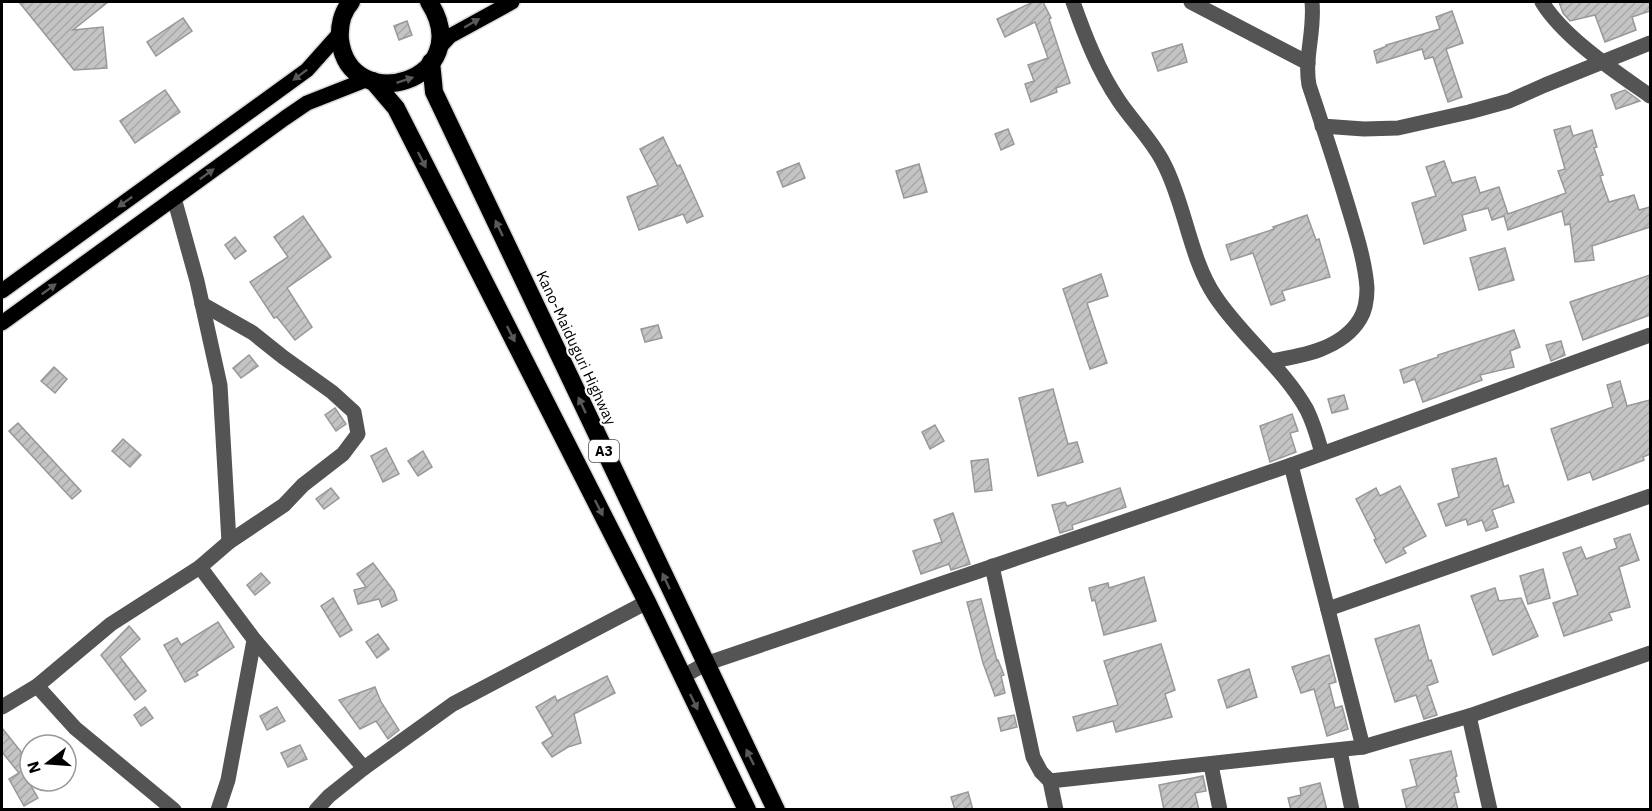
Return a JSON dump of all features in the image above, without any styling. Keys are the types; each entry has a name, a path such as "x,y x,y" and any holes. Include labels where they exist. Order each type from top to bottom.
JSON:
{"highway":[{"name":"A3","path":"338,2 341,47 347,60 356,71 371,80 396,108 647,602 747,810"},
{"path":"340,27 347,6 351,2"},
{"name":"A3","path":"429,2 439,24 440,38 434,56"},
{"path":"371,80 386,84 406,81 423,72 434,56"},
{"name":"Kano-Maiduguri Highway","path":"434,56 434,92 776,810"}],"main road":[{"path":"434,56 450,36 512,2"},
{"path":"2,291 306,70 324,53 340,27"},
{"path":"2,323 285,117 308,103 371,80"}],"street":[{"path":"1073,2 1087,42 1118,100 1164,162 1201,268 1212,290 1231,316 1271,361 1306,410 1315,428 1322,453"},
{"path":"1191,2 1308,63"},
{"path":"1271,361 1305,356 1328,347 1347,333 1360,320 1367,290 1357,236 1309,85 1312,2"},
{"path":"1542,2 1566,30 1602,62 1650,96"},
{"path":"1322,126 1364,129 1398,128 1509,101 1650,43"},
{"path":"174,198 202,304 220,386 229,542"},
{"path":"2,707 37,686 111,624 200,567 229,542 284,506 303,485 343,454 358,434 354,412 332,392 253,333 202,304"},
{"path":"682,677 705,664 1291,465 1650,335"},
{"path":"1291,465 1363,747"},
{"path":"1328,609 1650,496"},
{"path":"992,566 1033,758 1041,772 1050,781 1056,810"},
{"path":"200,567 254,640 364,768"},
{"path":"316,810 329,796 364,768 453,704 647,602"},
{"path":"218,810 228,780 254,640"},
{"path":"1050,781 1363,747 1469,716 1650,652"},
{"path":"37,686 75,728 174,810"},
{"path":"1469,716 1490,810"},
{"path":"1340,751 1352,810"},
{"path":"1211,765 1220,810"}],"building":[{"path":"19,2 108,2 73,30 103,27 107,68 74,70"},
{"path":"1033,2 1043,2 1051,18 1049,19 1070,83 1056,88 1057,92 1031,102 1025,84 1034,81 1028,65 1048,58 1035,22 1005,37 997,19"},
{"path":"1559,2 1650,2 1650,11 1632,17 1636,30 1605,42 1595,15 1570,21 1563,13"},
{"path":"1452,11 1463,43 1446,49 1462,97 1448,102 1433,57 1425,59 1422,49 1377,63 1374,51 1386,45 1440,29 1436,17"},
{"path":"183,18 192,31 156,56 147,42"},
{"path":"407,21 412,35 399,40 394,26"},
{"path":"1182,44 1187,62 1158,71 1152,53"},
{"path":"165,90 180,112 135,143 120,121"},
{"path":"1625,90 1640,101 1616,109 1611,95"},
{"path":"1570,126 1573,136 1592,130 1597,147 1594,148 1603,175 1600,176 1609,202 1634,195 1639,210 1650,207 1650,227 1592,246 1594,260 1575,262 1570,224 1565,225 1562,211 1508,230 1504,216 1492,220 1488,208 1462,215 1466,230 1424,244 1412,203 1436,196 1426,167 1444,161 1452,183 1475,177 1480,193 1499,187 1508,214 1566,193 1558,171 1565,169 1554,130"},
{"path":"1008,129 1014,144 1001,150 995,134"},
{"path":"663,137 677,166 680,165 703,216 687,223 683,214 639,230 627,197 658,185 640,149"},
{"path":"799,163 805,178 783,187 777,172"},
{"path":"919,164 927,192 904,198 896,171"},
{"path":"1307,215 1316,240 1319,239 1330,277 1282,291 1285,300 1271,305 1253,253 1231,260 1226,245"},
{"path":"303,216 331,257 287,288 312,327 295,340 277,317 274,318 250,282 288,257 274,237"},
{"path":"235,237 246,251 235,259 225,245"},
{"path":"1505,248 1514,280 1479,290 1470,258"},
{"path":"1101,274 1108,296 1087,303 1107,363 1090,369 1063,289"},
{"path":"1650,275 1650,315 1583,340 1570,302"},
{"path":"658,325 662,338 645,342 641,329"},
{"path":"1514,330 1520,347 1510,351 1514,367 1480,375 1482,380 1423,402 1415,379 1404,383 1400,370"},
{"path":"1561,341 1565,355 1551,361 1546,345"},
{"path":"249,355 258,366 241,378 233,368"},
{"path":"54,367 67,379 55,393 41,381"},
{"path":"1620,381 1627,406 1650,400 1650,454 1643,457 1644,460 1593,480 1590,472 1568,480 1551,429 1613,407 1607,385"},
{"path":"1053,389 1068,444 1077,442 1083,462 1038,476 1019,398"},
{"path":"1344,395 1348,409 1332,413 1328,399"},
{"path":"335,408 346,424 336,431 325,415"},
{"path":"1292,414 1298,431 1290,433 1296,452 1270,462 1260,426"},
{"path":"18,423 81,491 72,499 9,431"},
{"path":"935,425 944,441 930,449 922,432"},
{"path":"123,439 141,455 130,467 112,451"},
{"path":"386,448 399,474 383,482 371,456"},
{"path":"423,451 432,467 418,476 408,461"},
{"path":"1496,458 1504,487 1508,485 1514,502 1492,510 1498,527 1486,531 1482,520 1468,525 1466,519 1446,526 1438,504 1459,497 1452,469"},
{"path":"988,459 992,490 975,492 971,461"},
{"path":"1400,486 1426,536 1403,548 1406,553 1386,563 1356,499 1376,488 1380,496"},
{"path":"331,488 339,498 324,509 316,499"},
{"path":"1120,488 1126,507 1072,525 1073,529 1060,533 1052,505 1065,502 1067,506"},
{"path":"953,513 970,564 951,570 949,564 921,574 913,551 942,542 934,520"},
{"path":"1630,534 1639,560 1619,567 1630,607 1609,613 1612,620 1564,636 1553,603 1578,595 1563,553 1581,547 1586,559 1617,548 1614,539"},
{"path":"373,563 394,591 397,600 382,607 379,599 358,604 354,590 366,587 357,574"},
{"path":"1543,569 1550,598 1528,604 1520,576"},
{"path":"261,573 270,583 255,595 247,585"},
{"path":"1144,577 1156,621 1104,635 1095,600 1092,601 1089,588 1108,583 1109,588"},
{"path":"1495,588 1499,601 1521,598 1538,636 1493,655 1471,596"},
{"path":"333,598 352,630 340,637 321,606"},
{"path":"981,599 997,661 1004,675 1001,676 1005,693 995,696 983,663 967,602"},
{"path":"218,622 234,647 196,672 198,675 185,682 164,645 177,638 181,645"},
{"path":"1419,625 1429,661 1431,660 1438,682 1427,686 1437,715 1424,719 1416,695 1395,702 1375,639"},
{"path":"129,626 140,639 120,657 146,691 135,700 101,655"},
{"path":"378,634 389,649 377,658 366,642"},
{"path":"1161,644 1175,690 1165,694 1172,717 1116,732 1113,721 1077,731 1073,717 1118,705 1104,661"},
{"path":"1329,655 1336,682 1329,684 1335,708 1342,706 1348,729 1327,736 1314,689 1301,693 1292,667"},
{"path":"1249,669 1257,697 1227,708 1218,680"},
{"path":"607,676 615,693 574,714 581,743 568,747 552,757 542,743 553,736 536,707 555,696 557,701"},
{"path":"375,687 381,702 399,730 388,739 376,721 360,729 339,700"},
{"path":"145,707 153,718 141,726 134,715"},
{"path":"277,707 285,721 267,730 260,716"},
{"path":"1014,715 1017,727 1001,731 998,718"},
{"path":"2,728 18,748 18,772 2,752"},
{"path":"300,745 307,759 288,767 281,753"},
{"path":"1451,751 1459,792 1454,793 1458,810 1407,810 1402,790 1417,786 1410,760"},
{"path":"18,774 18,793 35,793 38,798 24,806 9,779"},
{"path":"1203,776 1206,791 1195,793 1199,810 1164,810 1159,785"},
{"path":"1320,783 1327,810 1291,810 1288,798 1301,795 1300,788"},
{"path":"968,792 973,810 955,810 951,797"}]}
